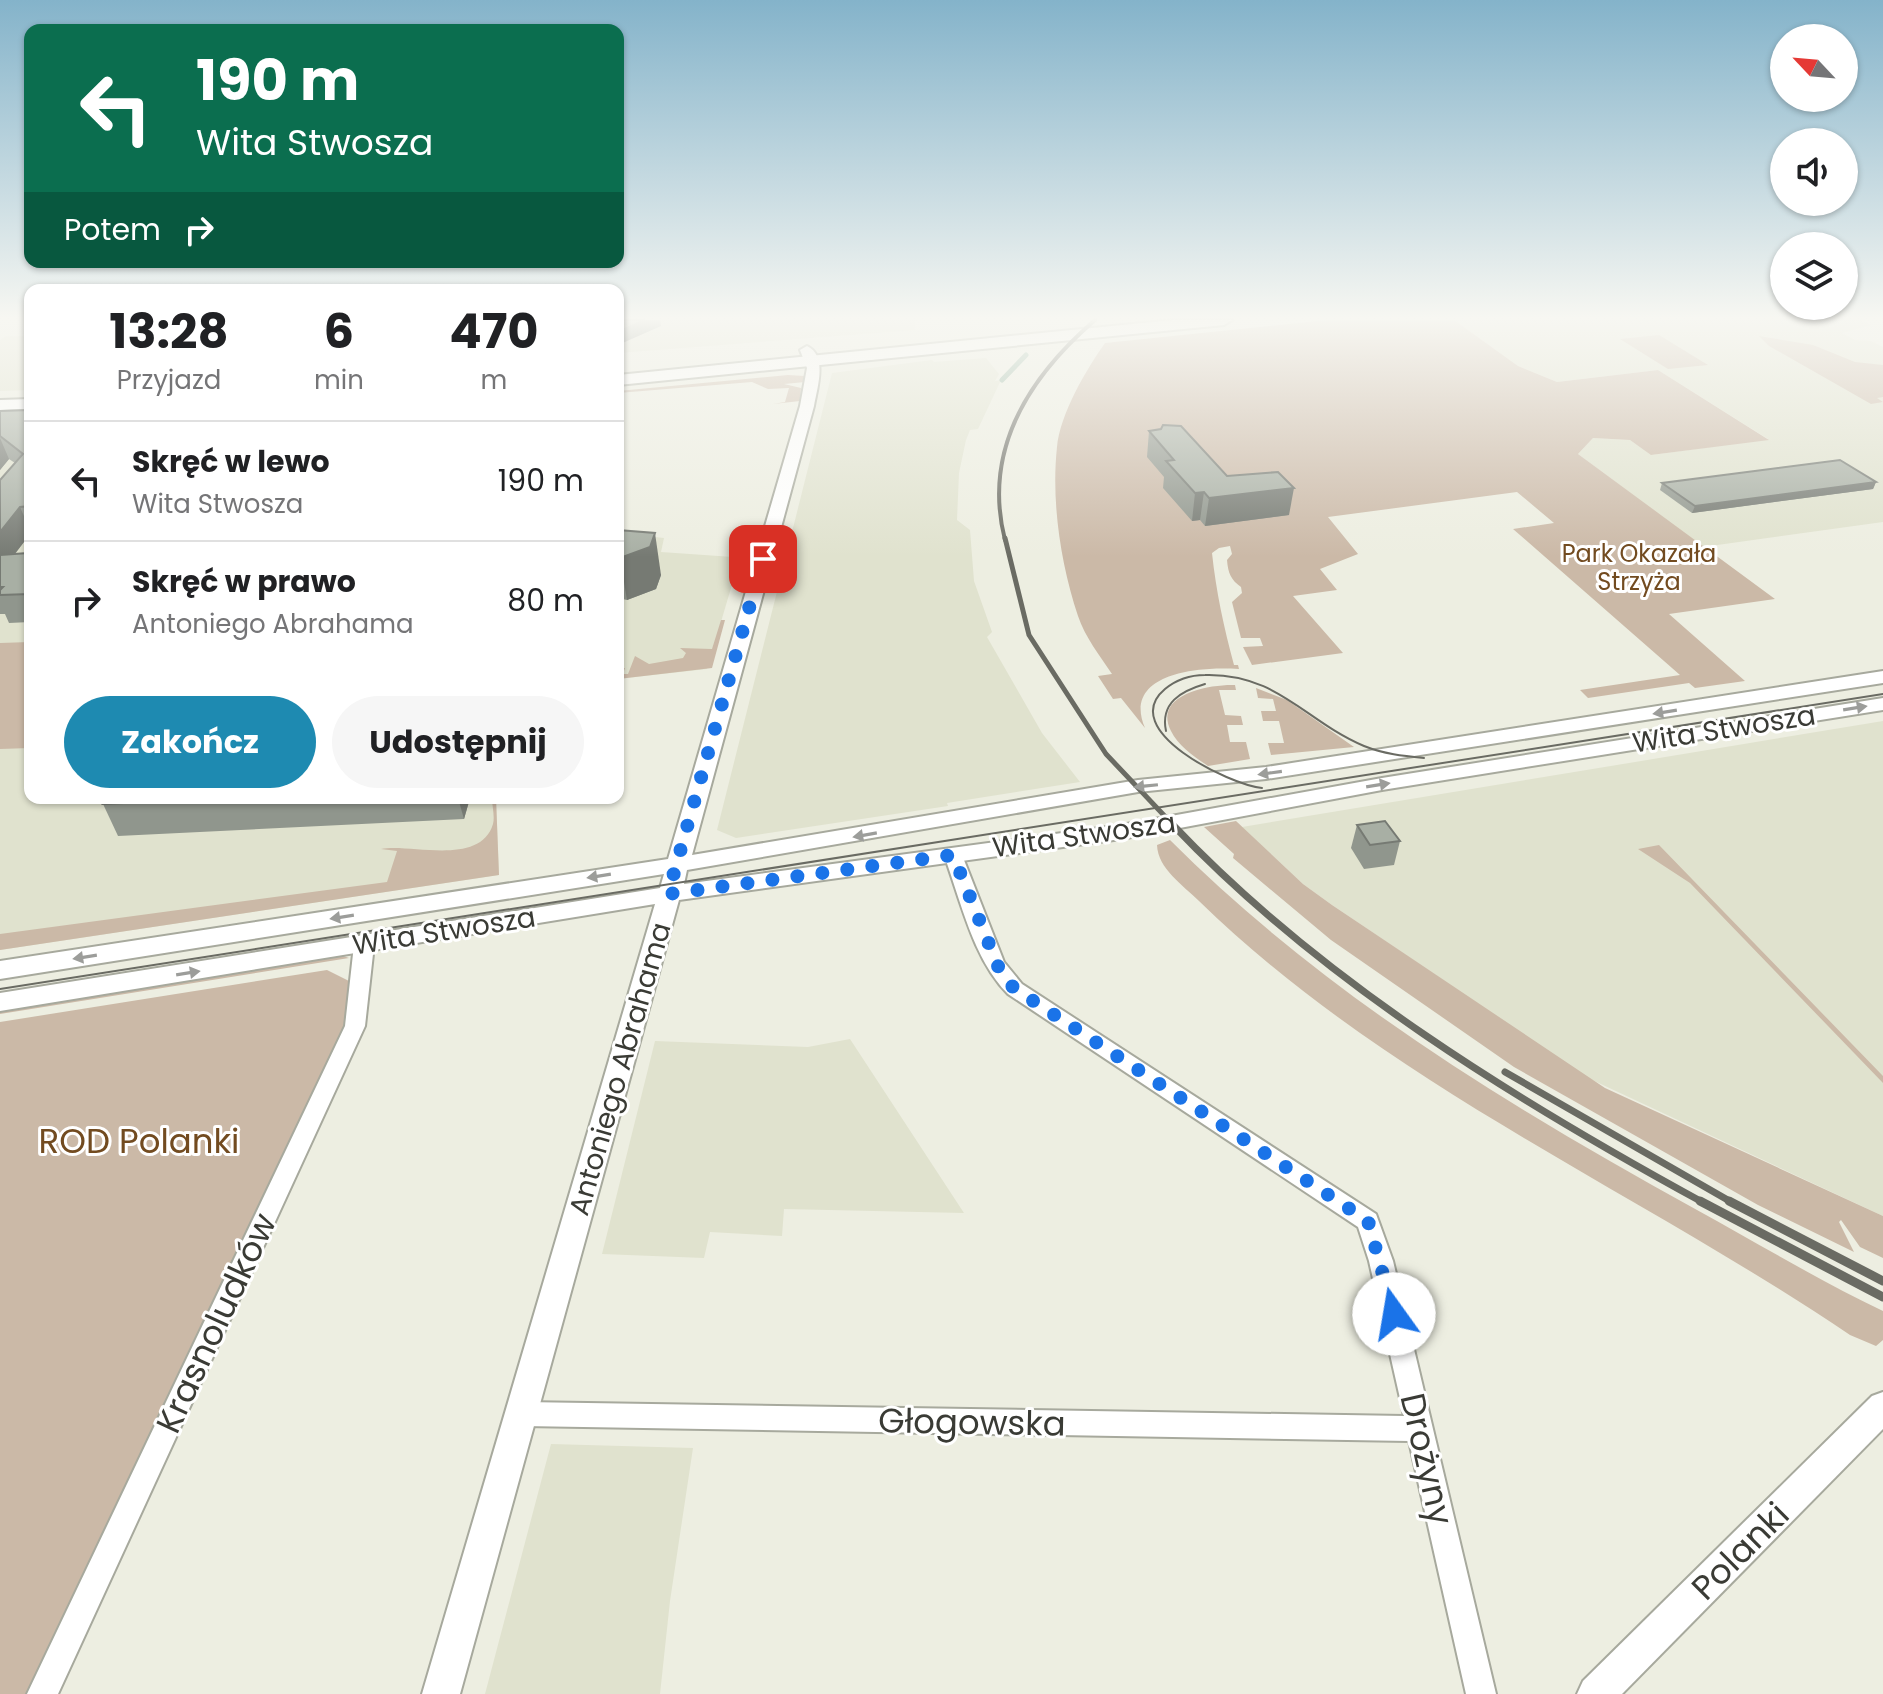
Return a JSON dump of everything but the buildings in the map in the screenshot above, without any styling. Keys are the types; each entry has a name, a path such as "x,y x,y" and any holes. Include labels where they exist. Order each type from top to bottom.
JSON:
{"main road":[{"path":"0,405 24,404"},
{"path":"0,417 24,416"}],"street":[{"name":"Antoniego Abrahama","path":"441,1694 523,1414 808,399"},
{"name":"Wita Stwosza","path":"0,970 676,864 1138,786 1266,773 1883,677"},
{"name":"Wita Stwosza","path":"0,1002 668,894 1121,832 1366,786 1883,704"},
{"name":"Drożyny","path":"953,855 994,962 1015,989 1368,1221 1381,1261 1481,1694"},
{"name":"Krasnoludków","path":"42,1694 355,1026 364,945"},
{"name":"Polanki","path":"1596,1694 1883,1407"},
{"name":"Głogowska","path":"523,1414 1420,1429"}],"shaded area":[{"path":"825,399 992,399 978,429 970,430 966,440 959,473 957,520 970,530 974,581 992,632 987,637 1042,733 1080,782 947,803 948,806 736,838 717,830"},
{"path":"1704,399 1883,399 1883,522 1703,547 1578,454 1593,438 1630,440 1652,455 1768,439"},
{"path":"24,430 24,804 496,804 499,875 0,950 0,431"},
{"path":"624,534 664,538 661,552 733,557 739,561 707,669 624,678"},
{"path":"1883,721 1883,1216 1588,1078 1303,884 1242,827"},
{"path":"850,1039 964,1213 784,1209 782,1236 710,1232 704,1258 602,1254 655,1041 808,1047"},
{"path":"551,1444 693,1448 670,1601 660,1694 485,1694"}],"green space":[{"path":"786,399 800,399 800,401 773,404 785,402"},
{"name":"Park Okazała Strzyża","path":"1072,399 1704,399 1769,440 1651,455 1630,440 1593,438 1578,454 1775,599 1669,614 1745,681 1695,688 1689,683 1588,698 1580,690 1680,675 1513,529 1554,523 1517,492 1328,517 1358,554 1320,569 1337,590 1293,596 1343,653 1252,665 1243,647 1263,646 1260,638 1241,638 1232,602 1242,593 1241,587 1232,579 1228,569 1227,560 1232,554 1230,546 1219,548 1212,553 1216,581 1234,665 1238,665 1239,669 1187,672 1154,684 1144,695 1141,709 1145,728 1121,698 1113,699 1098,676 1112,674 1081,624 1067,576 1059,533 1055,468 1059,434"},
{"path":"1862,399 1883,402 1871,404"},
{"path":"721,620 725,620 712,668 624,678 635,656 649,664 683,658 686,653 680,648 712,649"},
{"path":"24,642 24,748 0,749 0,643"},
{"path":"1235,685 1236,690 1219,690 1225,715 1241,716 1243,725 1227,725 1230,742 1246,742 1250,759 1208,766 1187,751 1174,736 1167,718 1170,708 1177,700 1199,689"},
{"path":"1256,688 1287,700 1354,747 1271,755 1268,743 1284,743 1279,721 1263,721 1261,711 1276,711 1273,699 1258,698"},
{"path":"493,804 496,804 499,875 0,950 0,934 387,882 397,851 381,849 443,850 474,845 486,837 494,814"},
{"path":"1236,821 1303,884 1332,905 1605,1088 1883,1216 1883,1258 1860,1247 1841,1220 1839,1222 1854,1252 1758,1205 1514,1067 1331,940 1233,858 1234,854 1204,827"},
{"path":"1170,840 1229,896 1291,948 1420,1044 1626,1171 1883,1311 1883,1340 1876,1346 1850,1335 1684,1231 1431,1081 1350,1026 1272,966 1172,876 1158,854 1157,845"},
{"path":"1659,845 1883,1076 1883,1083 1690,883 1638,849"},
{"path":"340,955 349,958 0,1014 0,1009"},
{"name":"ROD Polanki","path":"327,970 349,981 344,1032 30,1694 0,1694 0,1022"}],"tram line":[{"path":"1262,788 1247,785 1204,766 1166,738 1155,721 1154,705 1165,689 1189,677 1230,676 1271,690 1364,746 1386,753 1424,758"},
{"path":"1166,731 1169,706 1188,690 1205,684"},
{"path":"0,989 1883,694"}],"railway":[{"path":"1005,540 1000,507 1000,476 1006,446 1027,399"},
{"path":"1005,538 1029,635 1106,754 1175,827"},
{"path":"1175,827 1292,936 1424,1034 1563,1123 1704,1203"},
{"path":"1505,1072 1733,1203"},
{"path":"1700,1201 1883,1297"},
{"path":"1729,1201 1883,1281"}],"route":[{"path":"763,559 668,894 953,855 1002,976 1015,989 1368,1221 1394,1314"}]}
